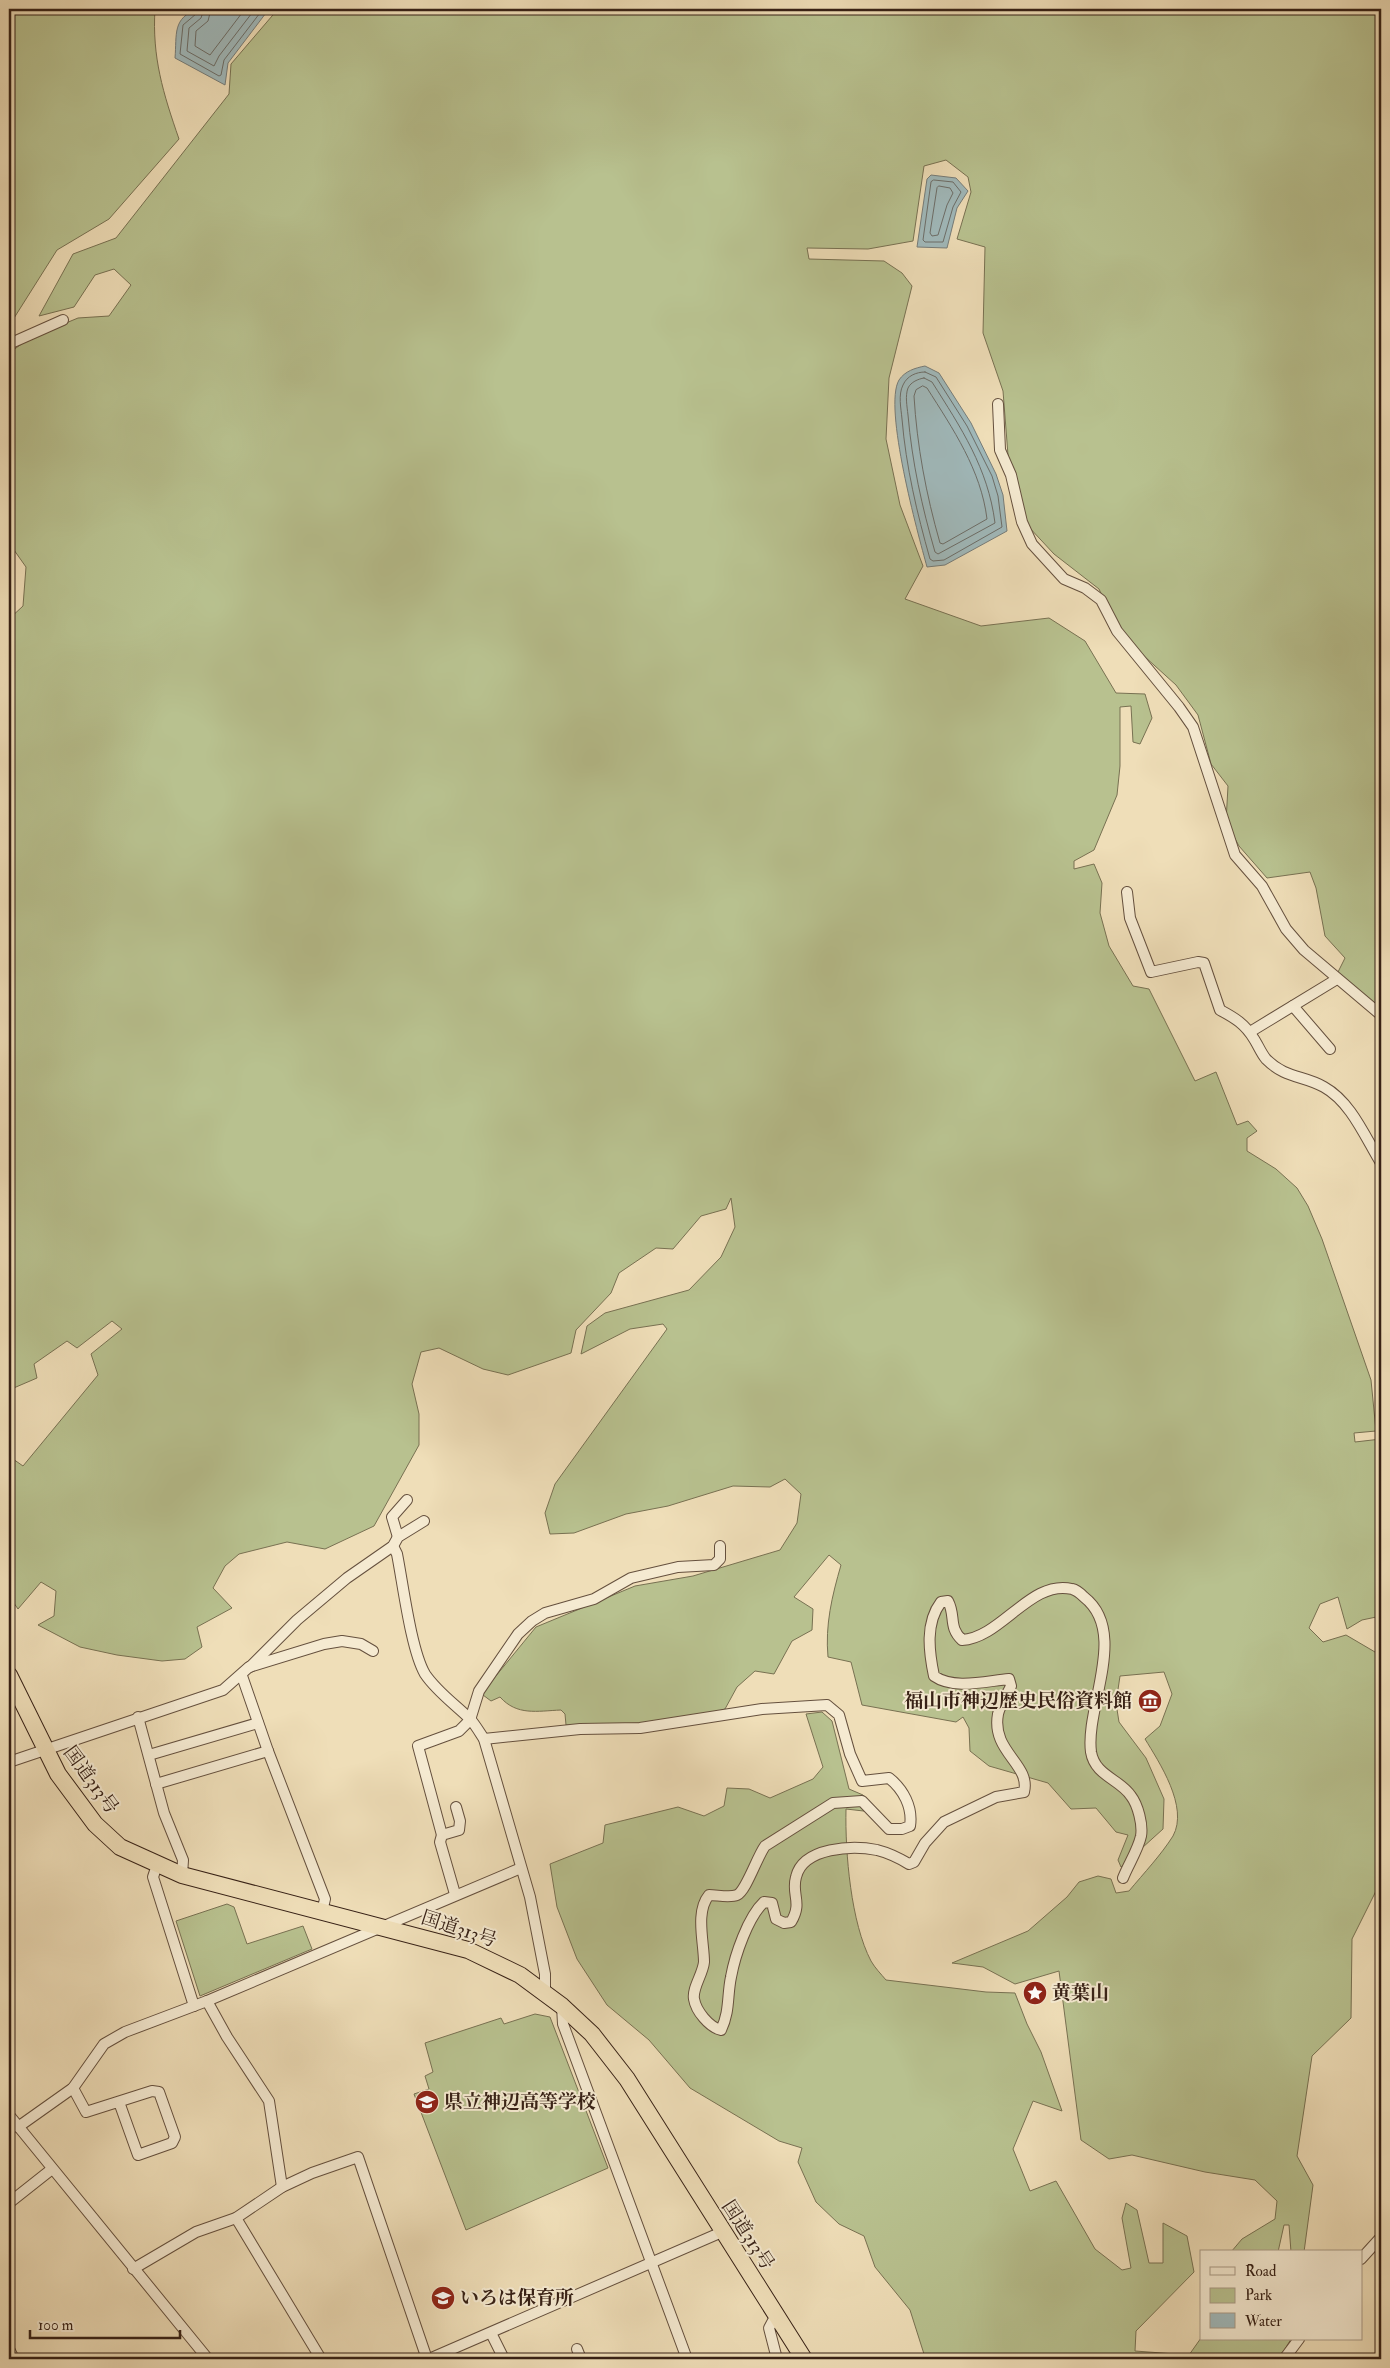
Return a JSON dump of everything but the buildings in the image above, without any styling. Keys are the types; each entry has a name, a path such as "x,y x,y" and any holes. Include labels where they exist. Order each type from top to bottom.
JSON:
{"highway":[{"name":"国道313号","path":"9,1676 45,1750 76,1801 95,1824 120,1846 157,1865 182,1875 468,1950 512,1971 545,1991 592,2034 627,2079 804,2359"}],"street":[{"path":"9,344 63,320"},
{"path":"998,404 1000,450 1011,475 1022,522 1032,544 1064,579 1085,588 1101,600 1117,631 1193,727 1235,855 1262,886 1286,929 1304,950 1337,980 1381,1015"},
{"path":"1127,892 1130,918 1151,972 1198,962 1204,963 1220,1010 1240,1020 1266,1058 1289,1076 1312,1081 1325,1087 1341,1100 1381,1163"},
{"path":"1250,1032 1337,980"},
{"path":"1293,1006 1330,1049"},
{"path":"1381,1190 1381,1202"},
{"path":"407,1500 392,1517 413,1638 423,1669 434,1685 470,1720 484,1739 530,1897 545,1974 545,1991"},
{"path":"9,1762 222,1690 242,1676 297,1620 347,1578 424,1521"},
{"path":"455,1894 440,1842 442,1835 418,1746 459,1731 470,1720 479,1691 518,1634 532,1621 545,1613 594,1599 630,1578 678,1567 714,1565 720,1559 720,1546"},
{"path":"484,1739 580,1729 640,1728 762,1709 827,1705 839,1715 850,1754 862,1781 889,1778 897,1784 907,1802 911,1816 910,1826 902,1829 889,1829 862,1801 833,1803 765,1846 757,1856 743,1890 736,1896 709,1895 704,1901 701,1927 704,1964 694,1997 697,2008 713,2028 720,2030 730,2003 731,1978 744,1936 756,1909 764,1902 772,1903 776,1919 784,1923 791,1922 798,1910 796,1878 802,1865 820,1852 848,1848 875,1850 891,1854 909,1864 914,1862 925,1843 944,1822 996,1797 1024,1792 1026,1784 1023,1774 997,1735 998,1713 1012,1686 1009,1679 956,1683 939,1680 934,1676 929,1638 935,1610 941,1602 948,1601 951,1606 954,1632 962,1640 981,1635 1040,1594 1057,1588 1074,1589 1093,1604 1101,1625 1106,1653 1090,1735 1092,1755 1100,1772 1131,1796 1139,1816 1141,1836 1123,1878"},
{"path":"249,1667 324,1644 342,1641 361,1644 374,1650"},
{"path":"242,1676 268,1751 325,1899 322,1912"},
{"path":"138,1717 164,1813 183,1860 182,1875"},
{"path":"149,1755 258,1723"},
{"path":"156,1784 268,1751"},
{"path":"442,1835 459,1830 460,1821 456,1807"},
{"path":"157,1865 153,1877 194,2006"},
{"path":"18,2127 73,2088 104,2044 125,2032 207,2001 379,1926 521,1868"},
{"path":"207,2001 226,2037 269,2102 282,2187"},
{"path":"562,2006 563,2024 687,2359"},
{"path":"73,2088 86,2112 152,2091 159,2092 176,2138 172,2143 138,2155 119,2102"},
{"path":"9,2115 208,2359"},
{"path":"133,2269 196,2232 236,2218 282,2187 312,2173 358,2157 428,2359 722,2232"},
{"path":"9,2204 52,2168"},
{"path":"236,2218 321,2359"},
{"path":"1362,2258 1381,2236"},
{"path":"776,2315 769,2328 777,2359"},
{"path":"491,2333 504,2359"},
{"path":"1284,2359 1297,2340"},
{"path":"9,2349 14,2359"}],"green space":[{"path":"9,9 155,9 157,59 168,106 179,139 109,219 57,250 9,326"},
{"path":"278,9 1381,9 1381,1009 1336,976 1345,958 1325,936 1316,888 1310,872 1267,878 1239,846 1226,822 1228,786 1211,764 1198,715 1176,685 1133,646 1114,621 1099,589 1054,554 1027,525 1008,455 1003,391 983,333 985,247 957,239 971,192 968,177 946,160 924,166 913,241 868,249 807,248 809,259 884,261 902,273 912,286 889,378 886,439 900,505 923,566 905,599 981,626 1049,618 1085,641 1116,693 1145,694 1152,718 1140,744 1133,742 1131,706 1120,707 1120,766 1117,795 1094,850 1074,861 1074,869 1094,864 1102,883 1100,913 1109,946 1133,986 1149,989 1195,1081 1216,1072 1237,1125 1248,1121 1257,1131 1247,1138 1247,1151 1276,1169 1297,1188 1308,1206 1322,1239 1371,1380 1376,1431 1354,1433 1355,1442 1381,1439 1381,1616 1362,1620 1347,1629 1338,1597 1320,1604 1309,1628 1323,1642 1346,1635 1375,1652 1381,1659 1381,1881 1352,1939 1351,2018 1312,2056 1297,2156 1313,2185 1304,2250 1291,2250 1289,2225 1284,2225 1278,2250 1233,2250 1242,2239 1275,2219 1277,2201 1255,2180 1205,2172 1132,2155 1109,2159 1081,2140 1059,1971 1015,1984 983,1967 952,1963 1028,1931 1067,1897 1079,1882 1098,1876 1111,1879 1116,1893 1129,1891 1158,1857 1173,1836 1177,1824 1175,1799 1170,1785 1145,1739 1160,1726 1172,1694 1164,1672 1120,1676 1116,1703 1119,1722 1146,1758 1164,1799 1163,1829 1121,1867 1118,1860 1128,1835 1116,1832 1096,1808 1071,1809 1048,1783 989,1766 970,1751 969,1728 963,1717 956,1722 862,1705 851,1662 828,1657 827,1645 830,1611 841,1565 829,1555 794,1597 813,1609 812,1630 792,1641 774,1674 755,1671 737,1687 725,1709 666,1721 566,1725 565,1714 561,1710 520,1710 500,1697 491,1701 483,1695 486,1688 536,1627 635,1586 693,1576 780,1550 797,1523 801,1494 785,1479 770,1487 733,1486 668,1506 626,1514 574,1533 550,1534 545,1513 555,1484 667,1329 663,1324 630,1329 581,1354 587,1326 605,1313 689,1290 721,1257 735,1227 731,1198 726,1209 701,1216 673,1249 656,1248 619,1273 611,1293 576,1330 571,1353 508,1375 483,1369 439,1348 421,1352 412,1384 419,1414 419,1445 374,1526 325,1549 287,1542 239,1554 225,1566 213,1588 232,1608 197,1627 202,1647 185,1659 162,1661 117,1655 80,1647 38,1625 54,1616 56,1591 41,1582 18,1609 9,1596 9,1435 13,1436 13,1459 23,1466 98,1375 91,1354 122,1329 112,1321 77,1348 67,1341 34,1364 37,1378 9,1390 9,619 23,606 26,567 14,550 9,549 9,353 30,338 78,318 109,316 131,285 114,269 95,275 74,307 39,316 73,254 116,238 229,94 231,64"},
{"path":"822,1712 832,1721 849,1789 863,1795 881,1813 846,1809 848,1866 854,1908 864,1945 873,1964 886,1980 986,1992 1015,1993 1027,2024 1041,2052 1062,2111 1033,2101 1013,2149 1030,2191 1056,2181 1095,2249 1122,2270 1131,2268 1122,2218 1126,2203 1137,2210 1149,2263 1163,2263 1163,2223 1187,2236 1194,2272 1136,2331 1135,2351 1189,2355 1200,2339 1290,2340 1279,2359 928,2359 924,2354 910,2310 875,2267 864,2236 839,2224 816,2202 798,2162 802,2148 779,2141 690,2088 649,2040 607,2005 577,1959 557,1907 550,1864 603,1843 605,1825 678,1807 704,1816 724,1806 727,1788 749,1789 770,1798 813,1779 823,1767 806,1714"},
{"path":"227,1904 234,1907 247,1944 303,1926 312,1949 200,1996 176,1921"},
{"path":"535,2014 550,2017 608,2168 466,2230 414,2094 429,2089 425,2076 433,2072 425,2043 501,2018 504,2024"}],"water":[{"path":"198,9 269,9 228,63 225,85 175,58 176,34 180,22 184,17"},
{"path":"931,175 956,178 968,191 957,208 947,248 917,247 927,179"},
{"path":"925,366 939,373 971,423 996,474 1003,495 1007,531 945,565 927,567 904,471 895,416 895,394 899,380 910,370"}],"place":[{"name":"福山市神辺歴史民俗資料館","path":"1150,1701"},
{"name":"黄葉山","path":"1035,1993"},
{"name":"県立神辺高等学校","path":"427,2102"},
{"name":"いろは保育所","path":"443,2298"}]}
